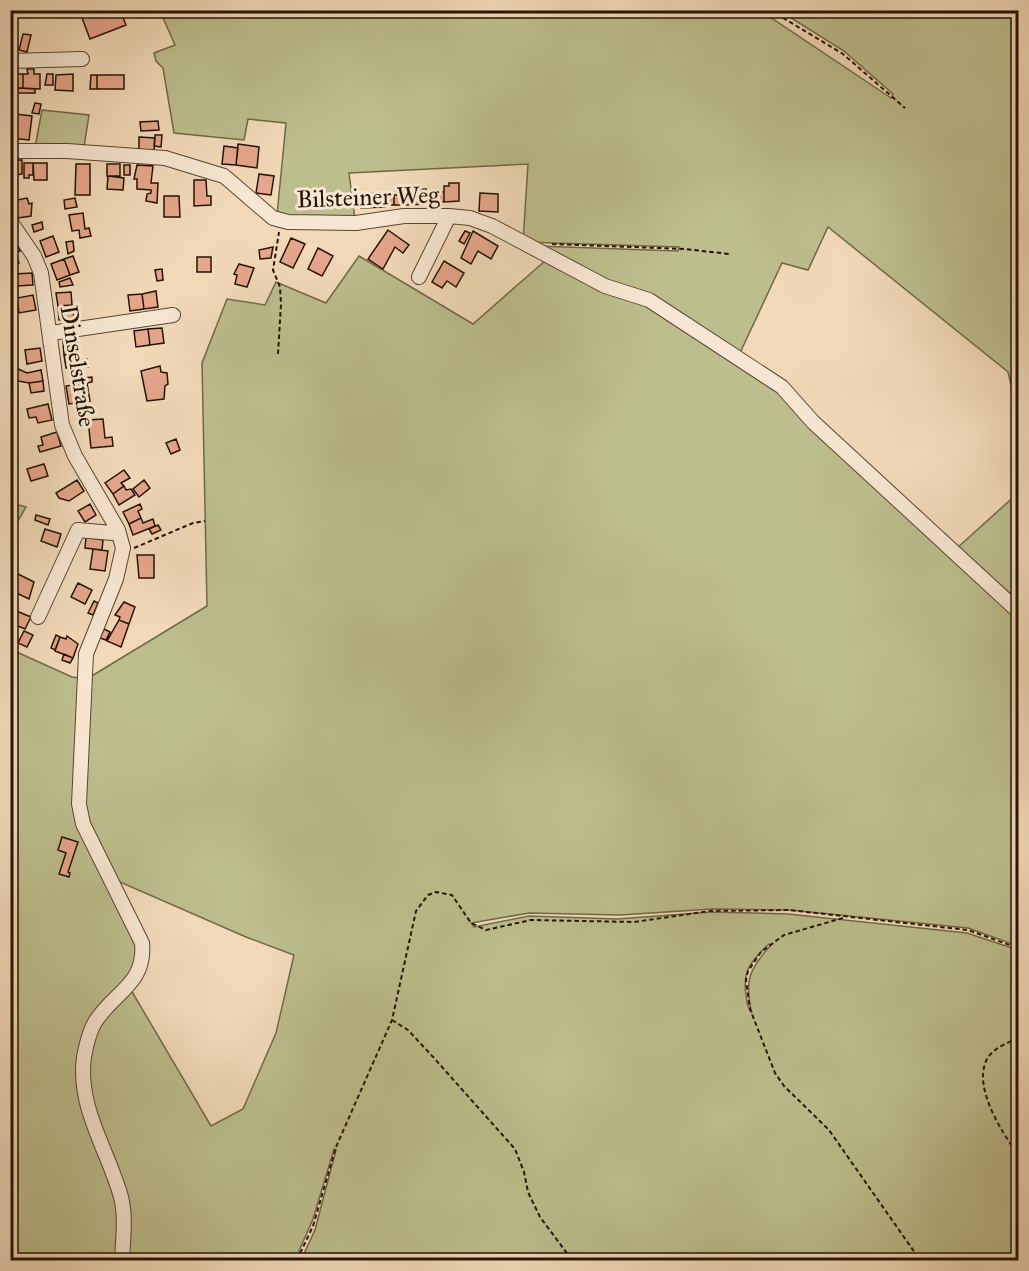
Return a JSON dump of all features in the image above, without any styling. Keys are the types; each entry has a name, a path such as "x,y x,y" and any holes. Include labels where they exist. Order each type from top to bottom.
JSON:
{"street":[{"path":"10,61 82,59"},
{"name":"Bilsteiner Weg","path":"10,151 67,151 165,158 224,176 273,218 281,220 317,224 356,223 404,216 449,216 470,218 492,226 605,286 649,300 782,387 813,422 1018,611"},
{"path":"418,277 449,216"},
{"name":"Dinselstraße","path":"10,221 39,264 51,333 62,425 67,442 118,530 122,552 116,579 88,647 85,663 80,815 142,943 143,952 138,974 94,1023 84,1055 83,1076 89,1110 121,1197 124,1224 122,1260"},
{"path":"51,333 172,315"},
{"path":"38,617 78,530 112,533 118,530"}],"path":[{"path":"770,10 843,54 905,108"},
{"path":"278,354 280,287 273,270 281,220"},
{"path":"528,246 565,244 729,254"},
{"path":"122,552 193,523 206,521"},
{"path":"297,1260 315,1219 336,1147 392,1020 416,911 421,901 436,892 452,895 471,923 486,930 531,920 634,922 710,910 789,910 968,930 1018,948"},
{"path":"846,917 784,934 761,952 748,971 746,980 750,1009 775,1073 784,1086 829,1130 920,1260"},
{"path":"392,1020 408,1030 515,1149 524,1172 528,1192 540,1218 572,1260"},
{"path":"1018,1038 995,1051 988,1059 983,1073 988,1102 998,1125 1018,1155"}],"green space":[{"path":"160,11 761,11 891,98 893,94 844,51 780,11 1018,11 1018,415 1008,372 828,227 808,270 782,263 739,355 537,246 678,251 679,247 523,242 528,164 349,173 355,219 277,215 286,123 248,119 244,140 174,133 163,68 156,61 154,53 175,45"},
{"path":"42,110 89,115 84,147 35,147"},
{"path":"359,256 473,324 546,260 645,301 785,392 1018,614 1018,946 968,928 790,910 712,909 620,915 529,913 471,923 474,927 529,916 617,919 712,912 788,914 967,933 1018,950 1018,1260 301,1260 315,1230 336,1150 334,1149 313,1219 295,1260 126,1260 122,1208 119,1260 11,1260 10,649 72,677 80,678 76,808 139,946 134,973 89,1024 86,1080 98,1020 131,990 211,1126 243,1109 276,1033 294,955 246,937 113,879 84,818 90,677 207,606 202,363 227,299 265,305 276,282 326,303","holes":["769,944 771,945 750,976 748,992 752,1013 748,1007 746,995 747,972 758,955"]},
{"path":"1018,493 1018,608 956,549"},
{"path":"10,503 26,507 11,533"}],"building":[{"path":"79,10 120,10 126,25 90,39"},
{"path":"23,34 31,35 27,52 19,50"},
{"path":"27,69 34,69 34,74 40,74 40,89 23,88 23,74 28,74"},
{"path":"16,74 23,74 23,88 15,88"},
{"path":"47,74 53,74 53,85 45,85"},
{"path":"73,74 73,91 55,90 56,75"},
{"path":"91,75 97,75 97,89 90,89"},
{"path":"97,75 124,75 124,89 97,89"},
{"path":"18,88 35,89 35,93 17,93"},
{"path":"35,103 41,104 39,114 32,113"},
{"path":"15,114 32,116 29,140 11,138"},
{"path":"158,121 159,130 141,131 140,122"},
{"path":"155,135 162,135 161,147 154,146"},
{"path":"139,137 155,138 154,151 139,150"},
{"path":"238,144 259,147 257,168 236,165"},
{"path":"224,146 238,148 236,165 222,164"},
{"path":"10,160 22,160 22,174 13,175 10,183"},
{"path":"24,163 33,163 33,175 29,175 29,178 24,178"},
{"path":"33,163 47,163 47,180 34,180"},
{"path":"76,164 90,164 90,195 75,195"},
{"path":"107,164 120,164 120,176 107,176"},
{"path":"124,165 130,165 130,175 124,175"},
{"path":"137,165 153,166 151,183 158,183 157,203 146,201 147,194 151,193 151,190 137,189 137,179 134,179"},
{"path":"259,174 274,176 271,195 256,193"},
{"path":"108,176 124,178 123,190 107,189"},
{"path":"194,180 206,180 207,196 211,196 211,205 194,206"},
{"path":"449,183 459,183 459,201 444,202 444,186 449,186"},
{"path":"426,189 426,204 405,205 404,190"},
{"path":"434,192 444,192 444,202 434,202"},
{"path":"385,193 385,207 361,208 361,194"},
{"path":"480,193 498,194 498,212 479,211"},
{"path":"387,195 394,195 394,205 385,205"},
{"path":"394,195 404,195 405,205 394,205"},
{"path":"164,196 179,196 180,217 164,217"},
{"path":"27,198 29,204 32,203 31,216 18,218 12,201"},
{"path":"75,198 77,207 65,209 64,200"},
{"path":"83,213 85,229 89,228 91,236 80,238 79,230 72,231 69,215"},
{"path":"42,222 43,229 34,232 32,225"},
{"path":"388,230 409,245 403,253 395,247 383,269 368,259"},
{"path":"465,231 470,233 464,244 459,241"},
{"path":"473,231 498,246 491,259 478,251 471,264 461,258"},
{"path":"53,236 59,252 46,257 40,241"},
{"path":"291,238 305,244 293,268 280,262"},
{"path":"16,241 20,251 15,253 19,263 10,266 10,243"},
{"path":"73,241 74,251 68,254 66,242"},
{"path":"273,247 271,258 260,259 259,250"},
{"path":"318,248 333,256 322,276 308,269"},
{"path":"73,256 79,272 70,275 64,259"},
{"path":"197,257 211,257 211,272 197,272"},
{"path":"64,259 70,275 57,280 51,264"},
{"path":"444,261 464,273 456,287 447,281 442,288 432,282"},
{"path":"239,264 254,268 247,287 235,284 237,275 234,274"},
{"path":"162,269 163,280 157,281 155,270"},
{"path":"32,273 33,285 16,286 15,274"},
{"path":"70,278 73,285 60,287 59,282"},
{"path":"156,291 158,307 144,309 142,294"},
{"path":"71,292 72,305 58,306 56,293"},
{"path":"142,294 144,309 130,311 128,295"},
{"path":"33,295 36,310 19,313 17,298"},
{"path":"72,305 74,318 59,320 58,306"},
{"path":"162,328 164,343 150,345 148,329"},
{"path":"148,329 150,345 136,347 134,331"},
{"path":"77,339 79,353 64,355 63,341"},
{"path":"40,348 42,361 27,364 25,350"},
{"path":"79,353 80,360 87,359 88,367 66,368 64,355"},
{"path":"160,366 161,372 167,373 168,384 165,386 164,399 147,401 141,371"},
{"path":"16,368 27,373 41,370 43,381 29,383 13,380"},
{"path":"92,377 92,382 87,383 90,401 69,404 66,386 85,383 84,378"},
{"path":"43,381 44,391 31,393 29,383"},
{"path":"48,404 52,420 38,423 36,417 29,418 27,409"},
{"path":"103,419 105,438 112,437 113,446 91,448 88,420"},
{"path":"57,432 61,446 40,452 38,446 43,445 41,437"},
{"path":"176,439 180,450 171,454 166,443"},
{"path":"44,464 48,476 31,481 27,469"},
{"path":"124,470 130,478 121,483 124,486 113,494 105,483"},
{"path":"77,480 84,491 69,501 59,498 56,493"},
{"path":"144,480 150,488 139,497 133,489"},
{"path":"124,486 126,490 131,489 135,495 119,505 113,494"},
{"path":"90,504 96,515 85,522 78,511"},
{"path":"140,504 142,509 138,511 141,518 129,524 123,512"},
{"path":"36,515 50,519 48,525 35,520"},
{"path":"141,518 143,523 153,519 155,526 133,535 129,524"},
{"path":"158,525 161,530 152,534 149,529"},
{"path":"45,529 61,534 57,547 41,541"},
{"path":"86,537 103,540 102,550 85,548"},
{"path":"93,549 108,551 105,571 90,569"},
{"path":"137,555 154,555 154,578 139,578"},
{"path":"16,573 34,582 29,599 10,590"},
{"path":"78,583 92,590 85,604 71,597"},
{"path":"94,601 98,603 93,615 88,613"},
{"path":"124,602 135,607 129,624 119,620 120,617 115,615"},
{"path":"14,610 31,617 25,629 18,626 14,634 10,633 10,618"},
{"path":"119,620 129,624 121,647 107,641"},
{"path":"104,629 110,632 106,640 100,638"},
{"path":"24,631 33,635 27,647 18,643"},
{"path":"56,635 60,637 55,650 51,648"},
{"path":"67,636 78,644 73,658 55,651 60,637 66,639"},
{"path":"64,654 73,658 70,663 62,660"},
{"path":"62,837 78,842 68,872 69,877 59,874 66,853 58,850"}]}
